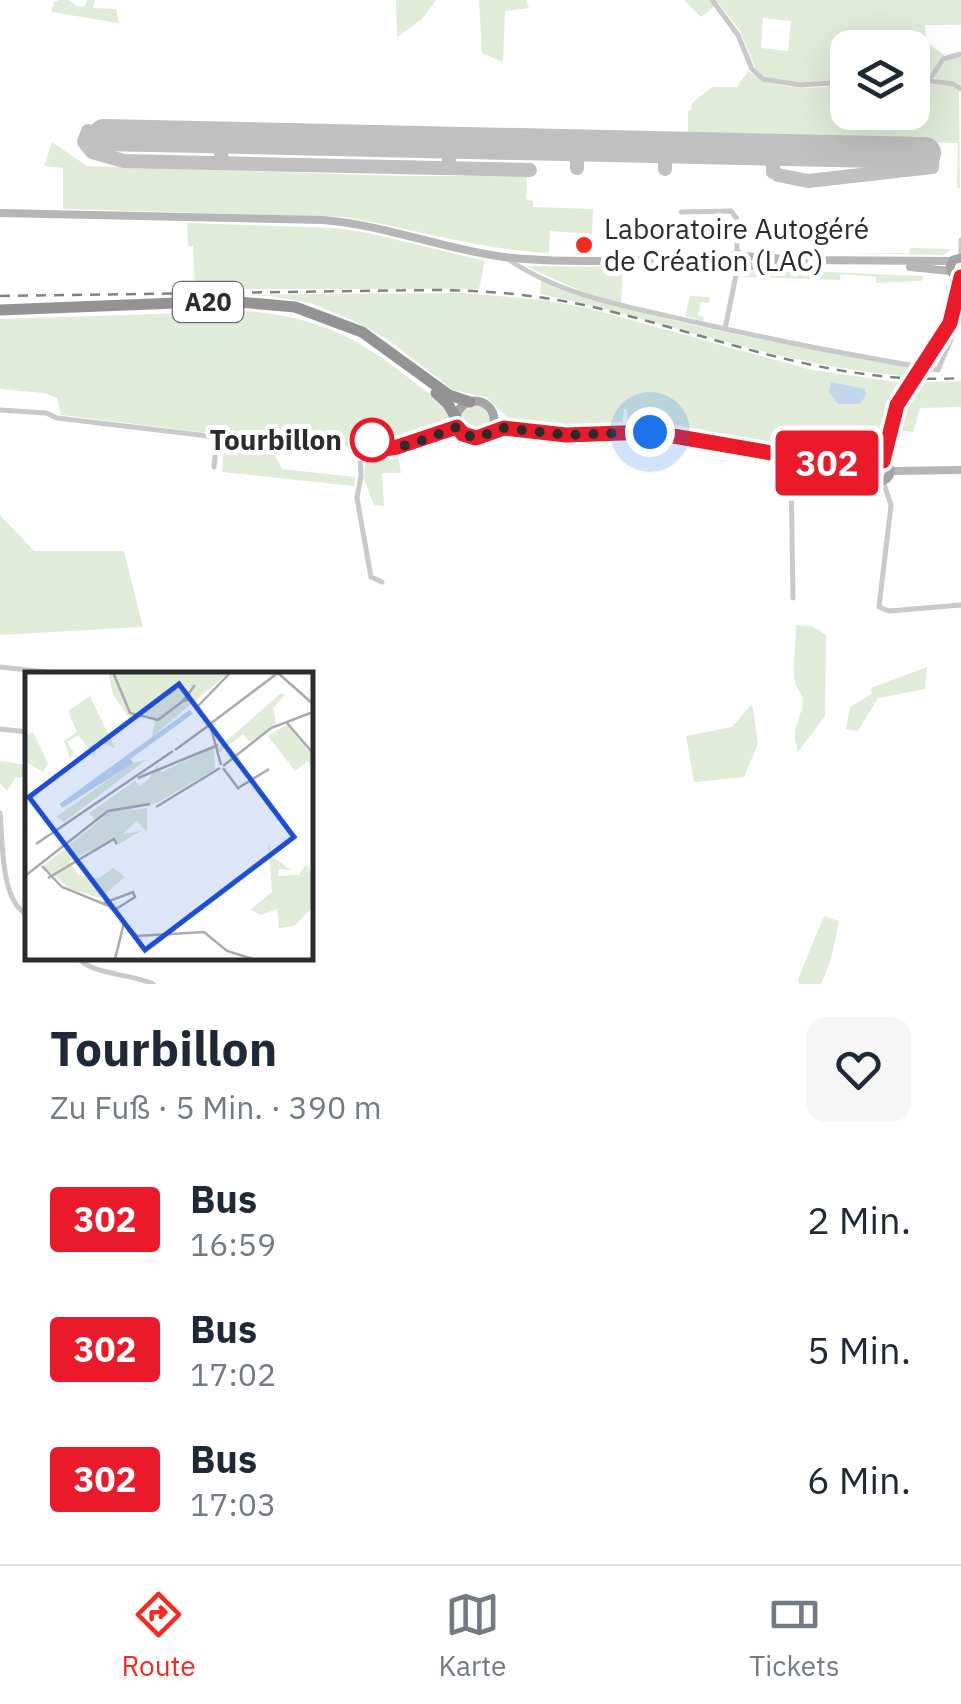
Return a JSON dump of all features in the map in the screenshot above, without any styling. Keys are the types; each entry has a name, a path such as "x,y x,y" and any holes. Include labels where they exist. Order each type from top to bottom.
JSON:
{"highway":[{"name":"A20","path":"0,313 227,301 278,304 325,316 362,332 449,394 470,402"},
{"name":"A20","path":"0,313 244,307 294,314 332,326 371,345 444,400 457,422"}],"main road":[{"path":"0,213 347,222 504,257 957,267 955,307 943,336 898,402 883,461 887,476"},
{"path":"516,429 493,416 483,403 470,402 459,409 457,422 471,438 516,429 566,435 650,432 870,470"},
{"path":"488,433 493,416"},
{"path":"870,470 874,462 883,461"},
{"path":"870,470 875,480 961,470"}],"street":[{"path":"712,0 738,35 752,69 763,79 800,86 830,84"},
{"path":"930,80 947,56 961,54"},
{"path":"930,81 961,88"},
{"path":"680,212 731,211 736,219 737,262 725,329"},
{"path":"957,267 961,240"},
{"path":"504,257 524,270 595,299 725,329 938,370 960,318"},
{"path":"914,366 940,326 949,287"},
{"path":"0,410 217,437 214,467"},
{"path":"382,582 371,577 356,498 361,476 360,450 413,444 457,422"},
{"path":"793,598 791,471 798,458"},
{"path":"887,476 892,505 879,607 889,611 961,604"},
{"path":"0,667 47,672"},
{"path":"0,729 25,732"},
{"path":"0,813 8,895 25,914"},
{"path":"80,959 89,967 137,976 153,984"}],"green space":[{"path":"68,0 78,7 85,6 87,0 95,0 93,8 116,9 119,23 51,12 54,2"},
{"path":"396,0 436,0 422,19 397,37"},
{"path":"479,0 526,0 529,8 505,11 503,62 482,53"},
{"path":"684,0 961,0 961,25 925,25 925,30 830,30 830,82 800,83 763,76 756,69 739,29 718,3 701,17","holes":["763,18 791,21 788,51 761,48"]},
{"path":"930,45 944,55 930,75"},
{"path":"961,56 961,85 936,80 934,77 946,59"},
{"path":"748,71 785,86 830,86 830,130 930,130 930,84 951,86 959,90 960,188 958,143 688,136 688,111 692,103 712,87 737,87"},
{"path":"52,142 87,166 527,176 526,199 533,201 533,207 593,209 592,234 550,231 549,253 471,243 344,217 63,209 63,168 44,166"},
{"path":"187,223 335,228 485,261 479,289 195,289 193,246 188,246"},
{"path":"910,248 952,249 943,255 846,253 909,253"},
{"path":"525,266 623,267 621,303 585,293"},
{"path":"757,269 924,276 921,281 876,283 876,277 841,274 840,280 743,277"},
{"path":"541,281 678,322 913,368 908,376 903,376 766,352 540,294"},
{"path":"462,293 545,300 591,309 812,370 905,383 893,401 876,455 870,447 849,459 631,427 627,409 618,428 557,430 509,419 486,397 453,390 387,339 352,320 310,303 236,295"},
{"path":"690,296 710,297 709,303 701,302 698,315 704,317 703,321 685,316"},
{"path":"244,311 295,318 358,343 441,403 449,413 451,426 388,446 366,433 357,437 354,447 267,441 282,469 355,477 354,486 222,472 225,435 61,415 57,398 0,389 0,319"},
{"path":"961,381 961,407 920,408 913,432 897,430 901,410 920,382"},
{"path":"474,405 485,409 489,420 485,431 474,435 463,431 459,420 463,409"},
{"path":"397,451 401,473 382,473 384,506 374,505 364,480 365,455"},
{"path":"799,468 860,477 884,496 795,482"},
{"path":"0,515 34,551 124,551 143,627 0,635"},
{"path":"796,625 812,626 826,635 825,716 798,752 795,733 803,704 794,676"},
{"path":"927,667 925,689 878,698 858,731 846,729 850,707 872,694 871,688"},
{"path":"752,704 758,744 744,777 694,782 686,736 732,727"},
{"path":"0,761 25,765 25,779 16,777 7,791 0,783"},
{"path":"824,916 839,921 831,959 821,984 799,984 798,979"}],"water":[{"path":"831,382 865,389 866,395 860,404 838,404 829,392"}],"taxiway":[{"path":"104,135 88,131 84,142 92,152 124,161 530,170"},
{"path":"221,163 222,138"},
{"path":"449,143 449,168"},
{"path":"577,146 577,168"},
{"path":"665,148 665,169"},
{"path":"773,151 773,172"},
{"path":"778,175 808,181 932,167 933,156 925,153"}],"runway":[{"path":"104,135 925,153"}],"railway":[{"path":"0,296 493,292 593,307 821,367 913,378 961,378"}],"bus line":[{"name":"302","path":"360,450 359,443 365,438 384,449 457,427 471,438 504,428 566,435 650,432 870,470 874,462 883,461 898,402 950,323 961,277"}],"place":[{"name":"Laboratoire Autogéré de Création (LAC)","path":"584,245"},
{"name":"Tourbillon","path":"372,440"}],"route":[{"path":"372,440 384,449 457,427 471,438 504,428 566,435 650,432"}]}
